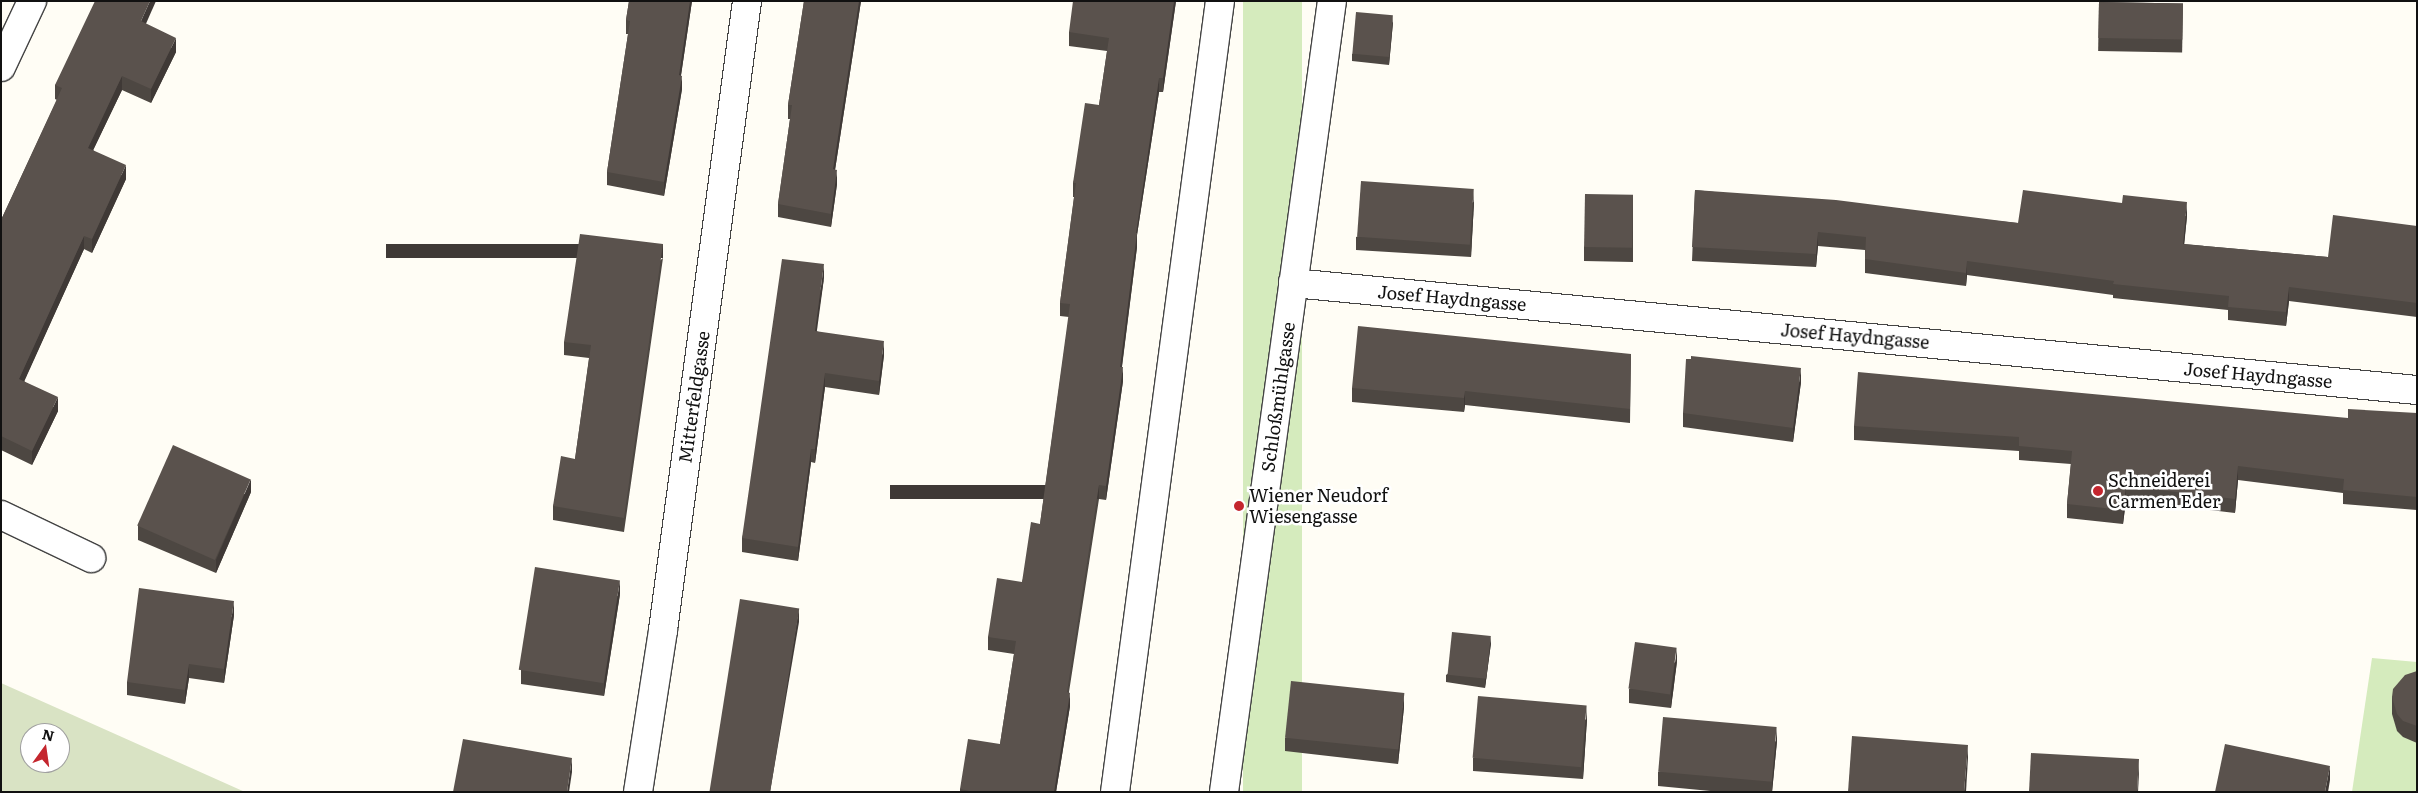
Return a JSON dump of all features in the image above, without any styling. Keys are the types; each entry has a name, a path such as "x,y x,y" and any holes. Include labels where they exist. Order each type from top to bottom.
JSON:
{"street":[{"path":"1,67 32,1"},
{"name":"Mitterfeldgasse","path":"638,792 664,620 747,1"},
{"path":"1115,792 1220,1"},
{"name":"Schloßmühlgasse","path":"1224,792 1332,1"},
{"name":"Josef Haydngasse","path":"1294,283 2417,390"},
{"path":"1,515 90,558"}],"green space":[{"path":"1243,1 1302,1 1302,792 1243,792"},
{"path":"2372,658 2417,662 2417,792 2352,792"},
{"path":"1,683 245,792 1,792"}],"building":[{"path":"95,1 150,1 141,21 176,38 151,89 122,76 88,148 126,165 92,239 84,236 19,379 58,397 32,451 1,436 1,220 62,88 55,85"},
{"path":"629,1 690,1 679,75 682,76 664,182 607,172 630,21 626,20"},
{"path":"804,1 859,1 833,169 837,170 831,214 778,204 792,105 788,105"},
{"path":"1073,1 1174,1 1163,78 1159,78 1136,233 1120,367 1123,367 1106,486 1099,485 1067,692 1070,693 1054,792 969,792 960,789 968,739 1000,744 1016,641 988,637 997,578 1022,582 1031,522 1040,524 1070,304 1060,303 1076,183 1073,183 1085,103 1099,105 1109,38 1069,32"},
{"path":"2099,2 2183,3 2182,39 2098,38"},
{"path":"1356,12 1393,15 1389,57 1352,54"},
{"path":"1361,181 1474,189 1470,245 1357,237"},
{"path":"1695,190 1836,200 2018,223 2023,190 2122,203 2123,195 2187,202 2183,244 2328,257 2333,215 2417,226 2417,303 2289,287 2286,312 2228,307 2229,296 2113,284 2114,281 1967,261 1966,273 1865,259 1866,237 1818,232 1816,254 1692,247"},
{"path":"1585,194 1633,195 1632,248 1584,247"},
{"path":"580,234 663,244 624,518 553,506 561,456 575,459 591,345 564,342"},
{"path":"782,259 824,264 815,331 884,341 879,381 825,373 815,449 811,449 798,547 742,538"},
{"path":"1358,326 1631,354 1630,409 1465,391 1464,398 1352,388"},
{"path":"1691,356 1801,368 1793,428 1683,413 1686,359 1691,359"},
{"path":"1858,372 2348,418 2348,409 2417,413 2417,497 2343,490 2344,479 2238,466 2235,499 2126,486 2123,510 2067,504 2072,451 2019,446 2019,437 1854,426"},
{"path":"173,445 251,480 215,560 137,525"},
{"path":"535,567 620,580 604,683 519,670"},
{"path":"139,588 234,601 224,669 189,664 185,690 127,682"},
{"path":"740,599 799,608 770,792 709,792"},
{"path":"1452,632 1491,636 1486,679 1448,675"},
{"path":"1635,642 1677,648 1670,694 1628,689"},
{"path":"2417,671 2417,726 2403,721 2397,714 2392,697 2393,689 2405,675"},
{"path":"1291,681 1404,693 1398,750 1285,738"},
{"path":"1478,696 1587,705 1581,767 1473,758"},
{"path":"1663,717 1777,727 1772,782 1658,772"},
{"path":"1852,736 1968,745 1964,792 1848,792"},
{"path":"463,739 572,758 567,792 453,792"},
{"path":"2225,744 2330,766 2325,792 2215,792"},
{"path":"2031,753 2139,759 2137,792 2029,792"}],"place":[{"name":"Schneiderei Carmen Eder","path":"2098,491"},
{"name":"Wiener Neudorf Wiesengasse","path":"1239,506"}]}
